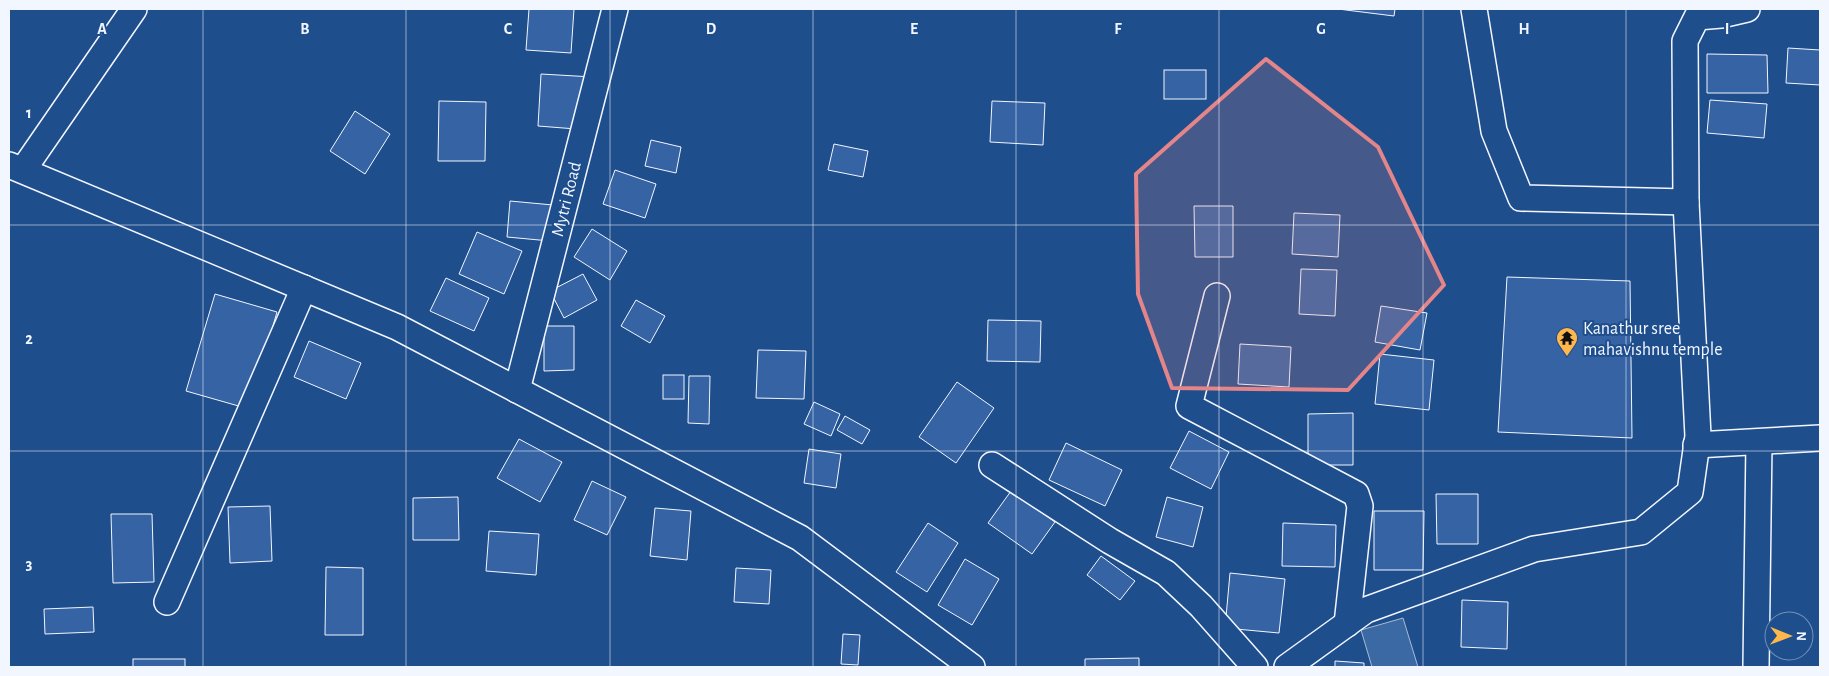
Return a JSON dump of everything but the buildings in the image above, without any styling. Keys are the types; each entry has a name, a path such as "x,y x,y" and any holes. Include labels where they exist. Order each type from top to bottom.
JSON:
{"street":[{"path":"132,9 16,167 397,327 800,538 972,667"},
{"name":"Mytri Road","path":"517,390 616,9"},
{"path":"1474,9 1494,131 1521,198 1686,202"},
{"path":"1287,667 1366,610 1534,549 1641,532 1690,492 1698,436 1686,202 1685,41 1697,18 1747,9"},
{"path":"167,602 304,288"},
{"path":"1216,296 1189,406 1356,494 1360,506 1348,624"},
{"path":"1696,445 1820,438"},
{"path":"1756,667 1759,442"},
{"path":"992,465 1166,573 1201,606 1255,667"}],"highlighted area":[{"path":"1266,59 1378,147 1444,285 1348,390 1172,388 1138,294 1136,174"}],"water":[{"path":"1403,618 1418,667 1372,667 1361,630"}],"place":[{"name":"Kanathur sree mahavishnu temple","path":"1567,357"}]}
